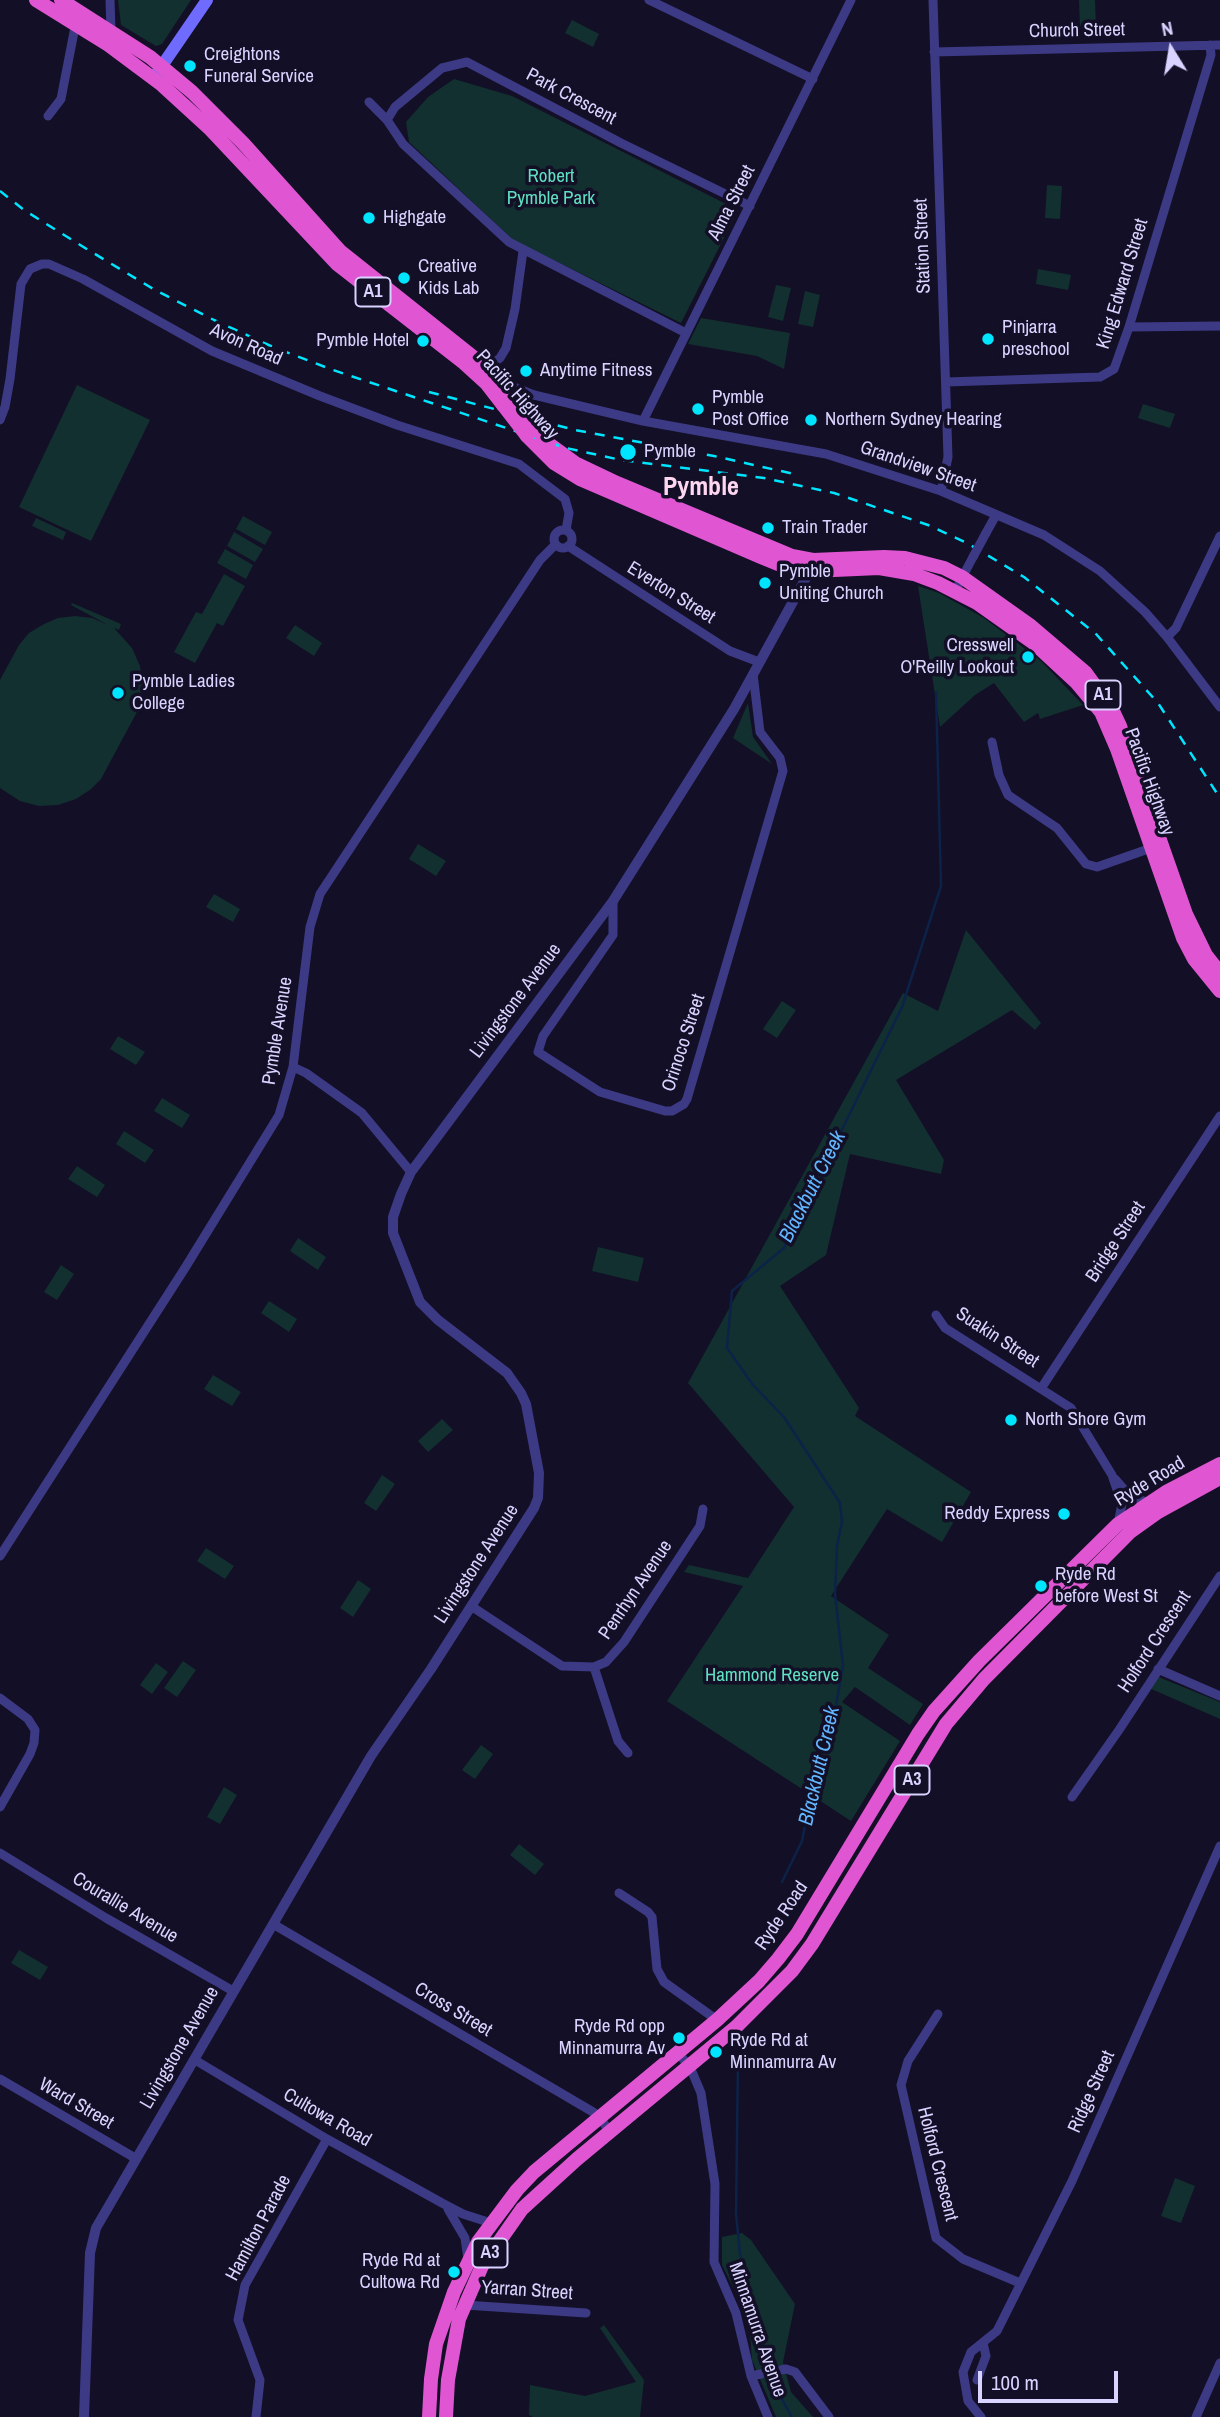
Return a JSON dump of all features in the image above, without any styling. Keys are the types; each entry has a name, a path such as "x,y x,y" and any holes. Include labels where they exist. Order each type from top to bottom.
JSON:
{"highway":[{"name":"Pacific Highway","path":"37,0 78,25 152,78 209,128 337,264 486,383 527,436 554,463 595,486 783,566 879,568 897,570 938,583 977,603 1035,644 1090,697 1101,712 1196,936 1220,973"},
{"name":"Pacific Highway","path":"61,0 111,30 163,67 227,126 340,251 487,368 549,444 575,463 812,566 884,557 905,558 944,568 1002,603 1064,652 1099,690 1119,726 1183,938 1194,959 1220,991"},
{"path":"1166,1492 1220,1457"},
{"name":"Ryde Road","path":"446,2417 447,2380 452,2351 466,2305 487,2258 522,2210 558,2175 690,2067 762,2003 792,1971 812,1944 946,1724 969,1696 1166,1492 1220,1464"},
{"name":"Ryde Road","path":"429,2417 436,2344 444,2318 468,2260 491,2222 534,2172 717,2020 759,1981 797,1934 934,1711 988,1652 1118,1524 1220,1478"},
{"path":"1153,1507 1220,1487"}],"main road":[{"path":"152,78 163,67 207,0"}],"street":[{"path":"110,0 111,30"},
{"path":"649,0 813,79"},
{"name":"Alma Street","path":"643,421 851,0"},
{"name":"Station Street","path":"933,0 948,457 941,491"},
{"path":"48,116 61,99 74,32 78,25"},
{"name":"Church Street","path":"934,52 1215,45"},
{"name":"King Edward Street","path":"946,382 1100,377 1107,374 1118,362 1215,45"},
{"name":"Park Crescent","path":"387,120 395,107 442,68 467,62 621,143 750,206"},
{"path":"369,102 387,120 403,144 509,242 686,333"},
{"path":"487,368 500,358 506,348 515,309 523,251"},
{"name":"Avon Road","path":"0,420 10,379 21,284 30,269 48,264 71,273 163,325 236,361 397,425 519,464 565,499 569,507 566,530"},
{"path":"1129,327 1220,326"},
{"name":"Grandview Street","path":"498,381 534,395 643,421 826,454 941,491 1044,535 1100,570 1145,612 1220,707"},
{"path":"519,407 525,399 534,395"},
{"path":"955,591 996,514"},
{"path":"555,545 560,548 568,546 572,538 566,530"},
{"name":"Pymble Avenue","path":"0,1556 186,1268 279,1115 293,1067 310,927 320,894 540,560 555,545 553,537 556,532 566,530"},
{"path":"1167,637 1176,628 1220,536"},
{"name":"Everton Street","path":"568,546 738,656 759,662"},
{"name":"Livingstone Avenue","path":"84,2417 92,2240 106,2209 371,1756 431,1669 534,1508 537,1497 538,1473 526,1404 507,1373 425,1309 412,1287 394,1240 392,1226 396,1206 411,1172 613,901 753,674 812,566"},
{"name":"Orinoco Street","path":"613,901 613,936 543,1036 538,1052 600,1092 672,1111 687,1099 783,771 780,758 760,732 753,674"},
{"path":"992,743 999,775 1008,795 1057,828 1086,864 1097,867 1156,846"},
{"path":"293,1067 306,1073 362,1113 411,1172"},
{"name":"Bridge Street","path":"1042,1387 1220,1116"},
{"name":"Suakin Street","path":"936,1315 945,1328 1042,1387 1071,1408 1112,1475"},
{"path":"1112,1475 1128,1494 1153,1507"},
{"path":"1112,1475 1122,1504 1118,1524"},
{"name":"Penrhyn Avenue","path":"594,1667 606,1662 624,1642 699,1526 704,1509"},
{"name":"Holford Crescent","path":"1072,1797 1220,1576"},
{"path":"471,1606 562,1666 594,1667 618,1741 628,1753"},
{"path":"1158,1670 1220,1696"},
{"path":"0,1698 28,1718 35,1730 30,1754 0,1807"},
{"name":"Ridge Street","path":"980,2415 968,2401 963,2372 971,2353 997,2331 1072,2181 1220,1846"},
{"name":"Courallie Avenue","path":"0,1853 233,1991"},
{"path":"619,1893 652,1917 657,1969 664,1982 717,2020"},
{"name":"Cross Street","path":"273,1924 600,2117 610,2133"},
{"name":"Holford Crescent","path":"938,2014 908,2061 901,2085 936,2238 963,2259 1020,2283"},
{"name":"Minnamurra Avenue","path":"677,2052 690,2067 701,2093 715,2184 714,2262 736,2313 751,2376 768,2417"},
{"name":"Cultowa Road","path":"195,2060 327,2139 442,2203 463,2214 491,2222"},
{"name":"Ward Street","path":"0,2079 135,2158"},
{"name":"Hamilton Parade","path":"256,2417 260,2380 238,2320 246,2285 327,2139"},
{"name":"Cultowa Road","path":"442,2203 452,2213 465,2238 468,2260"},
{"name":"Yarran Street","path":"466,2305 586,2313"},
{"path":"977,2380 986,2356 983,2343"},
{"path":"1196,2417 1220,2363"},
{"path":"751,2376 786,2368 795,2372 829,2417"}],"green space":[{"path":"118,0 191,0 162,44 156,46 121,25"},
{"path":"1079,0 1095,0 1096,27 1080,28"},
{"path":"572,20 599,34 593,47 565,33"},
{"name":"Robert Pymble Park","path":"454,79 512,96 738,210 681,323 513,240 409,142 406,122 428,97"},
{"path":"1047,185 1062,186 1060,219 1045,218"},
{"path":"1038,269 1071,275 1068,290 1036,284"},
{"path":"776,285 791,288 783,321 768,317"},
{"path":"805,291 820,295 813,327 798,324"},
{"path":"701,318 790,333 784,369 757,356 688,344"},
{"path":"77,385 150,420 91,541 19,507"},
{"path":"1143,404 1175,414 1170,428 1138,418"},
{"path":"243,516 272,532 265,545 236,529"},
{"path":"36,518 66,532 63,540 32,526"},
{"path":"234,532 263,549 255,562 227,546"},
{"path":"225,549 253,565 246,579 217,563"},
{"path":"224,574 245,586 223,626 217,623 195,663 174,652 196,612 202,614"},
{"path":"918,586 939,593 984,618 1041,661 1083,705 1040,719 1038,713 1024,722 994,683 975,695 940,727"},
{"path":"72,603 121,624 119,630 114,628 132,648 140,666 141,699 137,712 101,779 76,799 58,805 39,806 20,801 0,788 0,680 19,645 29,633 44,624 58,618 75,616 92,618 108,625 71,605"},
{"path":"295,625 322,643 314,656 286,638"},
{"path":"748,703 753,737 772,764 733,738"},
{"path":"418,844 446,861 436,876 409,859"},
{"path":"214,894 240,909 233,922 206,907"},
{"name":"Hammond Reserve","path":"966,930 1041,1023 1035,1030 1012,1010 896,1080 944,1160 941,1174 850,1154 826,1255 780,1286 859,1408 855,1416 971,1492 942,1542 887,1509 831,1596 889,1635 868,1668 923,1704 910,1725 855,1687 842,1702 900,1741 851,1821 667,1701 743,1586 684,1572 689,1565 748,1578 794,1507 688,1383 903,993 938,1011"},
{"path":"782,1001 796,1010 777,1038 763,1029"},
{"path":"118,1036 145,1052 136,1065 110,1049"},
{"path":"162,1098 190,1115 182,1128 154,1111"},
{"path":"124,1131 154,1150 145,1163 116,1144"},
{"path":"77,1166 105,1185 97,1197 68,1179"},
{"path":"298,1238 326,1257 318,1270 290,1251"},
{"path":"598,1247 644,1258 638,1282 592,1271"},
{"path":"61,1265 74,1274 57,1300 44,1292"},
{"path":"269,1301 297,1319 289,1332 261,1313"},
{"path":"213,1375 241,1392 232,1406 204,1389"},
{"path":"442,1419 453,1430 428,1452 418,1441"},
{"path":"382,1475 395,1484 376,1511 364,1503"},
{"path":"206,1548 234,1566 225,1579 197,1561"},
{"path":"358,1580 371,1589 353,1617 340,1608"},
{"path":"183,1661 196,1670 177,1697 164,1688"},
{"path":"156,1663 168,1672 152,1694 140,1685"},
{"path":"1156,1676 1220,1702 1220,1719 1149,1688"},
{"path":"481,1745 493,1754 475,1779 462,1770"},
{"path":"224,1787 237,1795 220,1824 207,1817"},
{"path":"519,1844 544,1864 535,1875 510,1855"},
{"path":"19,1950 48,1967 40,1980 11,1963"},
{"path":"1175,2178 1195,2186 1181,2223 1161,2216"},
{"path":"742,2233 751,2240 795,2304 783,2362 791,2392 813,2417 776,2417 752,2360 749,2319 722,2265 722,2237"},
{"path":"604,2325 644,2380 640,2417 529,2415 530,2385 585,2396 636,2382 600,2328"}],"waterway":[{"name":"Blackbutt Creek","path":"782,1882 802,1841 820,1750 836,1705 843,1665 835,1594 837,1546 842,1522 840,1503 784,1417 753,1385 727,1348 732,1291 784,1248 902,1007 941,886 936,692"},
{"name":"Blackbutt Creek","path":"738,2059 736,2214 740,2254 768,2361"},
{"name":"Blackbutt Creek","path":"774,2385 792,2417"}],"railway":[{"path":"0,191 24,210 155,290 273,347 333,370 566,448 621,460 764,478 834,493 928,525 967,543 1024,577 1096,634 1158,703 1220,798"},
{"path":"429,392 575,430 794,474"}],"place":[{"name":"Creightons Funeral Service","path":"190,66"},
{"name":"Highgate","path":"369,218"},
{"name":"Creative Kids Lab","path":"404,278"},
{"name":"Pinjarra preschool","path":"988,339"},
{"name":"Pymble Hotel","path":"423,341"},
{"name":"Anytime Fitness","path":"526,371"},
{"name":"Pymble Post Office","path":"698,409"},
{"name":"Northern Sydney Hearing","path":"811,420"},
{"name":"Pymble","path":"628,452"},
{"name":"Train Trader","path":"768,528"},
{"name":"Pymble Uniting Church","path":"765,583"},
{"name":"Cresswell O'Reilly Lookout","path":"1028,657"},
{"name":"Pymble Ladies College","path":"118,693"},
{"name":"North Shore Gym","path":"1011,1420"},
{"name":"Reddy Express","path":"1064,1514"},
{"name":"Ryde Rd before West St","path":"1041,1586"},
{"name":"Ryde Rd opp Minnamurra Av","path":"679,2038"},
{"name":"Ryde Rd at Minnamurra Av","path":"716,2052"},
{"name":"Ryde Rd at Cultowa Rd","path":"454,2272"}],"district":[{"name":"Pymble","path":"701,488"}]}
